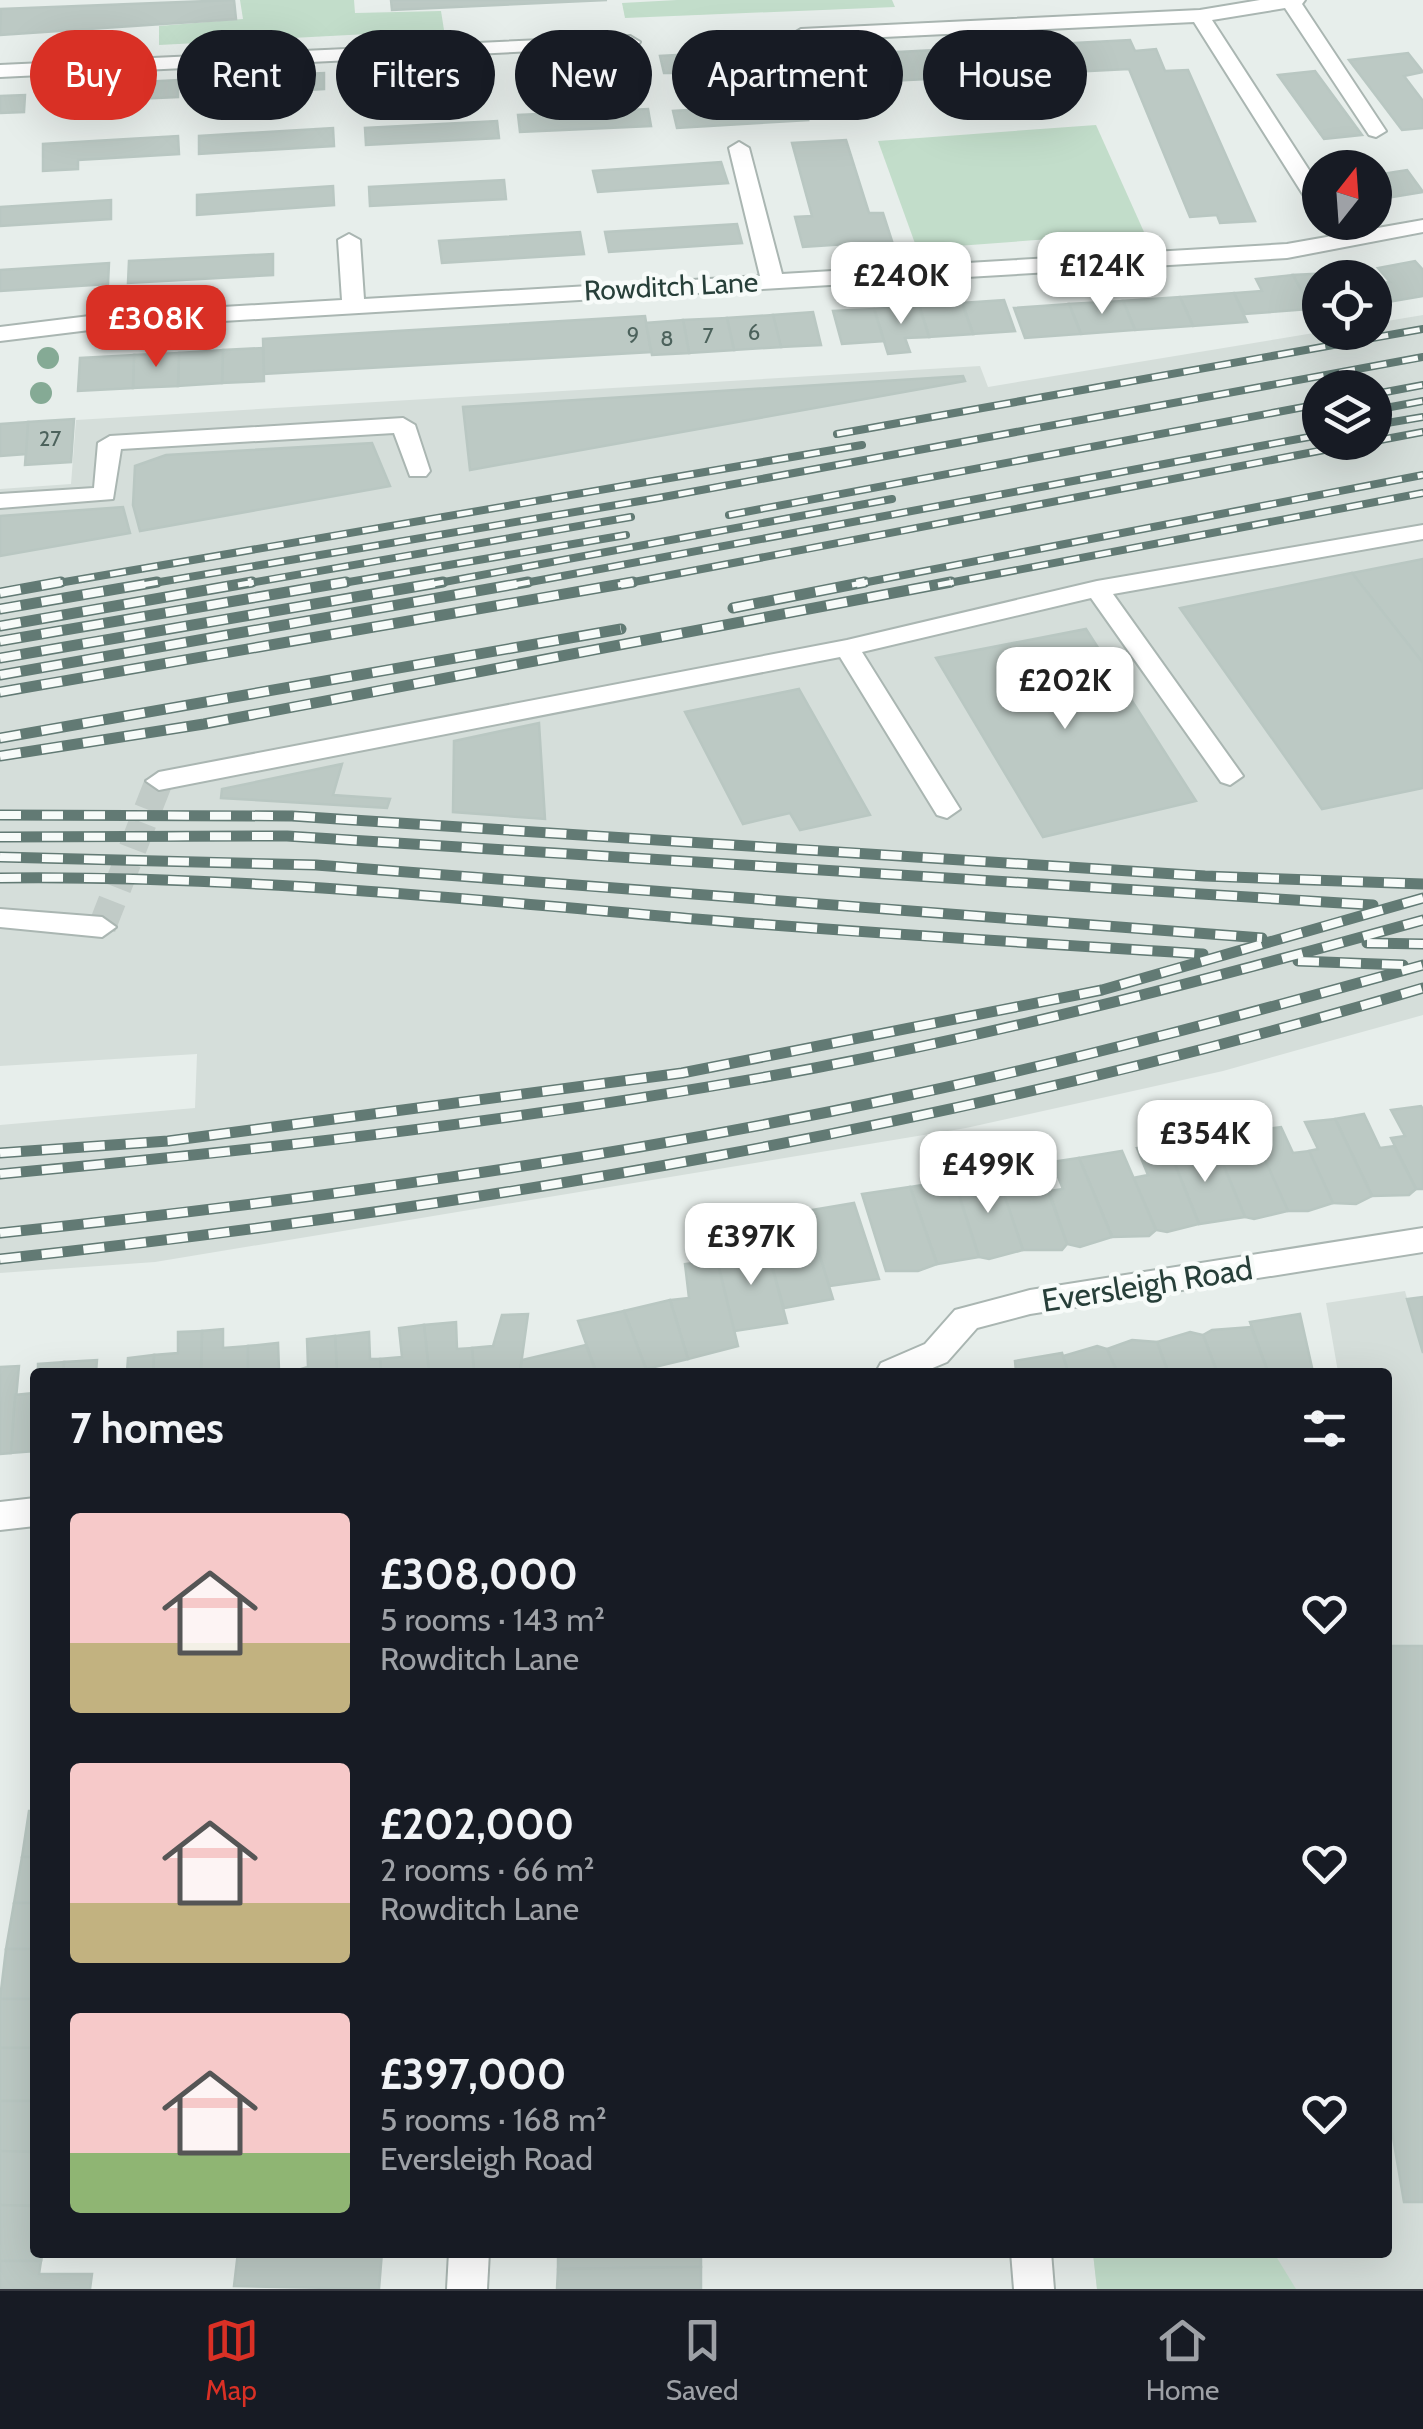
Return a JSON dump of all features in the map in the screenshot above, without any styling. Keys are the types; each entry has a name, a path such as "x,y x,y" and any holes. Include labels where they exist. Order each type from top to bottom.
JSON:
{"street":[{"path":"890,30 1200,16 1292,0 1376,131"},
{"path":"1200,16 1302,176"},
{"path":"0,71 515,47"},
{"path":"740,148 772,280"},
{"name":"Rowditch Lane","path":"1392,228 1423,226"},
{"path":"349,240 353,306"},
{"name":"Rowditch Lane","path":"0,334 106,321 1287,250 1313,240"},
{"path":"0,502 105,494 110,442 403,425 418,471"},
{"path":"159,782 847,648 1097,589 1423,532"},
{"path":"1097,589 1230,776"},
{"path":"847,648 947,809"},
{"path":"0,918 102,927"},
{"name":"Eversleigh Road","path":"915,1368 944,1363 966,1319 1030,1302 1423,1240"},
{"path":"468,2289 469,2258"},
{"path":"1031,2258 1034,2289"}],"shaded area":[{"path":"1423,315 1423,1015 1223,1071 966,1128 155,1262 0,1273 0,1125 195,1108 197,1054 0,1066 0,489 71,484 76,420 980,366 988,387 1302,335 1302,350 1392,350 1392,320"},
{"path":"1405,1291 1423,1353 1423,2289 1097,2289 1094,2258 1392,2258 1392,1368 1337,1368 1326,1303"}],"green space":[{"path":"240,0 354,0 355,13 441,11 444,30 336,30 336,36 316,37 316,30 177,30 177,44 159,45 159,26 243,19"},
{"path":"892,0 895,7 625,18 622,3"},
{"path":"1096,125 1144,232 917,249 878,141"},
{"path":"1094,2258 1277,2258 1296,2289 1097,2289"}],"building":[{"path":"234,0 236,19 0,35 1,9"},
{"path":"391,0 607,0 392,10"},
{"path":"1130,40 1135,51 1156,49 1165,71 1188,70 1255,221 1220,223 1217,215 1190,217 1129,69 1087,71 1087,42"},
{"path":"923,51 923,79 903,80 903,52"},
{"path":"1408,53 1423,72 1404,76 1423,101 1423,128 1402,130 1349,60"},
{"path":"672,55 672,73 664,73 660,56"},
{"path":"1315,71 1362,135 1324,139 1278,75"},
{"path":"316,73 324,73 324,89 316,89"},
{"path":"177,80 177,97 157,98 157,81"},
{"path":"25,95 24,112 0,113 0,96"},
{"path":"519,120 650,120 651,126 520,132"},
{"path":"675,120 808,120 677,128"},
{"path":"497,121 499,138 366,145 365,128"},
{"path":"333,128 334,146 199,154 199,136"},
{"path":"178,136 179,154 78,160 78,169 43,171 43,144"},
{"path":"846,140 869,213 883,213 892,241 803,247 795,217 812,216 792,143"},
{"path":"721,162 728,183 598,192 593,171"},
{"path":"1407,170 1423,192 1392,197 1392,172"},
{"path":"504,180 506,199 370,206 369,187"},
{"path":"333,186 334,205 197,215 197,195"},
{"path":"111,200 111,219 0,226 0,207"},
{"path":"737,224 742,243 609,252 605,232"},
{"path":"580,232 584,254 442,263 439,241"},
{"path":"273,254 273,275 128,283 129,261"},
{"path":"1415,261 1423,270 1423,296 1392,301 1392,265"},
{"path":"109,263 108,284 0,291 0,270"},
{"path":"1293,275 1302,275 1302,292"},
{"path":"1293,275 1302,292 1302,310 1245,314 1234,293 1262,291 1256,279"},
{"path":"1234,293 1247,322 1193,326 1180,297"},
{"path":"1180,297 1193,326 1135,330 1123,301"},
{"path":"1004,300 1015,331 973,334 962,303"},
{"path":"1123,301 1135,330 1081,334 1069,304"},
{"path":"962,303 973,334 929,337 919,305"},
{"path":"1069,304 1081,334 1025,338 1014,308"},
{"path":"919,305 929,337 905,338 910,352 888,354 874,309"},
{"path":"874,309 884,341 842,344 833,311"},
{"path":"813,312 821,345 781,347 773,315"},
{"path":"773,315 781,347 734,350 727,318"},
{"path":"645,316 651,352 264,374 263,339"},
{"path":"727,318 734,350 689,353 683,320"},
{"path":"683,320 689,353 652,355 646,323"},
{"path":"263,348 264,381 222,383 223,350"},
{"path":"223,350 222,383 178,386 179,353"},
{"path":"179,353 178,386 133,388 134,355"},
{"path":"134,355 133,388 78,391 80,358"},
{"path":"963,376 965,381 470,470 463,407"},
{"path":"74,419 71,462 25,465 28,422"},
{"path":"28,422 26,454 0,456 0,424"},
{"path":"372,443 390,486 140,531 133,505 135,466 166,455"},
{"path":"123,507 130,533 0,556 0,516"},
{"path":"1423,559 1423,663 1352,573"},
{"path":"1352,573 1423,663 1423,788 1322,809 1180,608"},
{"path":"1086,629 1196,801 1043,837 936,658"},
{"path":"799,689 870,815 800,830 790,813 743,824 685,712"},
{"path":"539,723 545,819 453,812 454,741"},
{"path":"342,764 333,795 390,799 387,808 221,798 222,789"},
{"path":"1421,1106 1423,1189 1416,1189 1391,1138 1405,1136 1391,1110"},
{"path":"1364,1114 1380,1148 1394,1146 1416,1189 1409,1195 1372,1196 1335,1119"},
{"path":"1335,1119 1372,1196 1356,1204 1333,1203 1309,1151 1318,1149 1305,1122"},
{"path":"1281,1127 1293,1153 1309,1151 1333,1203 1308,1211 1288,1211 1252,1131"},
{"path":"1252,1131 1288,1211 1254,1219 1245,1217 1223,1164 1234,1162 1223,1135"},
{"path":"1195,1141 1206,1166 1223,1164 1245,1217 1199,1224 1167,1145"},
{"path":"1167,1145 1199,1224 1167,1232 1156,1230 1133,1178 1148,1175 1137,1148"},
{"path":"1122,1151 1156,1230 1149,1236 1112,1237 1079,1158"},
{"path":"1079,1158 1112,1237 1080,1247 1067,1244 1049,1191 1063,1189 1052,1162"},
{"path":"1040,1169 1067,1244 1062,1250 1023,1250 997,1174"},
{"path":"997,1174 1023,1250 989,1259 979,1257 954,1180"},
{"path":"954,1180 979,1257 937,1264 910,1187"},
{"path":"910,1187 937,1264 918,1271 886,1271 862,1194"},
{"path":"854,1203 879,1279 829,1286 806,1211"},
{"path":"810,1224 833,1299 784,1308 762,1231"},
{"path":"766,1244 787,1323 734,1331 715,1251"},
{"path":"717,1260 738,1346 688,1359 670,1300 689,1298 685,1264"},
{"path":"1423,1297 1423,1353 1407,1299"},
{"path":"670,1300 688,1359 646,1368 624,1311"},
{"path":"624,1311 646,1368 595,1368 578,1321"},
{"path":"528,1314 521,1368 474,1368 472,1348 493,1346 502,1315"},
{"path":"1300,1314 1312,1368 1267,1368 1250,1322"},
{"path":"456,1322 457,1349 472,1348 474,1368 429,1368 424,1325"},
{"path":"424,1325 429,1368 381,1368 380,1359 402,1357 399,1328"},
{"path":"1251,1327 1266,1368 1215,1368 1203,1335 1212,1330"},
{"path":"223,1329 223,1348 248,1346 248,1368 201,1368 202,1331"},
{"path":"202,1331 201,1368 153,1368 154,1355 178,1353 178,1332"},
{"path":"369,1332 370,1359 380,1359 381,1368 337,1368 335,1336"},
{"path":"1190,1332 1203,1335 1215,1368 1167,1368 1157,1342"},
{"path":"335,1336 337,1368 305,1368 308,1367 307,1339"},
{"path":"1132,1340 1157,1342 1167,1368 1115,1368 1107,1349"},
{"path":"278,1343 279,1368 248,1368 248,1346"},
{"path":"586,1345 595,1368 521,1368 522,1360"},
{"path":"1097,1346 1107,1349 1115,1368 1067,1368 1063,1356"},
{"path":"1062,1353 1067,1368 1016,1368 1015,1361"},
{"path":"154,1355 153,1368 127,1368 128,1358"},
{"path":"97,1360 96,1368 63,1368 64,1362"},
{"path":"64,1362 63,1368 38,1368 38,1364"},
{"path":"19,1366 11,1453 0,1454 0,1367"},
{"path":"30,1394 30,1451 11,1453 15,1395"},
{"path":"1392,1646 1423,1646 1423,2202 1404,2202 1392,2132"},
{"path":"29,1811 30,1811 30,1857 22,1857"},
{"path":"22,1857 30,1857 30,1903 14,1903"},
{"path":"14,1903 30,1903 30,1949 6,1949"},
{"path":"6,1949 30,1949 30,1999 0,1999"},
{"path":"0,1999 30,1999 30,2048 0,2048"},
{"path":"0,2048 30,2048 30,2101 0,2101"},
{"path":"0,2101 30,2101 30,2152 0,2151"},
{"path":"0,2151 30,2152 30,2206 0,2205"},
{"path":"0,2205 30,2206 30,2258 42,2258 41,2261 0,2261"},
{"path":"237,2258 382,2258 379,2289 234,2286"},
{"path":"558,2258 701,2258 701,2267 558,2269"},
{"path":"0,2261 41,2261 39,2274 92,2274 90,2289 0,2289"},
{"path":"701,2267 701,2289 557,2289 558,2269"}],"tunnel":[{"path":"102,927 159,781"}],"railway":[{"path":"837,434 1423,329"},
{"path":"142,585 658,498 1423,357"},
{"path":"1392,391 1423,385"},
{"path":"1392,407 1423,401"},
{"path":"729,515 1302,407"},
{"path":"1392,422 1423,417"},
{"path":"1392,438 1423,432"},
{"path":"514,585 1302,438"},
{"path":"47,585 862,445"},
{"path":"618,585 1302,454"},
{"path":"852,585 1423,475"},
{"path":"938,585 1423,493"},
{"path":"428,585 892,499"},
{"path":"238,585 631,517"},
{"path":"331,585 626,535"},
{"path":"0,593 61,582"},
{"path":"0,609 157,582"},
{"path":"0,626 252,582"},
{"path":"0,641 346,582"},
{"path":"0,658 443,582"},
{"path":"0,675 528,582"},
{"path":"0,692 633,582"},
{"path":"733,608 865,582"},
{"path":"0,756 204,724 951,582"},
{"path":"0,738 621,629"},
{"path":"0,815 292,816 1205,876 1423,884"},
{"path":"0,837 287,836 1373,905"},
{"path":"0,857 316,865 1262,938"},
{"path":"0,878 262,884 823,929 1203,954"},
{"path":"0,1153 168,1141 682,1073 1102,990 1423,898"},
{"path":"0,1174 409,1130 815,1068 1120,1000 1423,920"},
{"path":"1367,943 1423,944"},
{"path":"1298,961 1403,965"},
{"path":"0,1233 450,1177 785,1121 1094,1053 1423,965"},
{"path":"0,1259 359,1214 718,1156 1073,1081 1423,988"}]}
